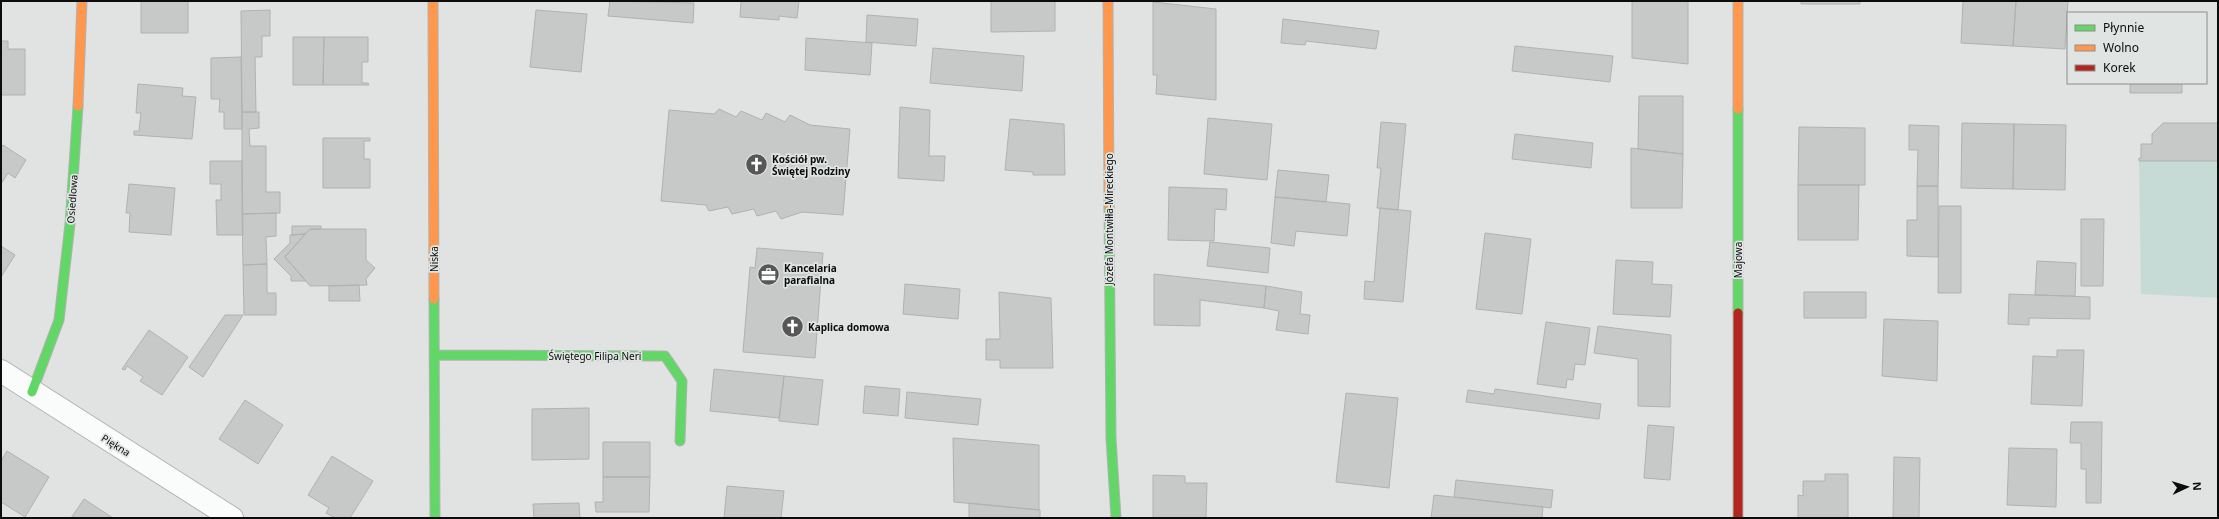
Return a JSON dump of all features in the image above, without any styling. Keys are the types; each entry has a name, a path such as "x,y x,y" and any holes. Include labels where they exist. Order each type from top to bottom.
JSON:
{"street":[{"name":"Osiedlowa","path":"32,392 59,320 70,224 78,114 82,1"},
{"name":"Niska","path":"433,1 435,518"},
{"name":"Józefa Montwiłła-Mireckiego","path":"1108,1 1111,438 1116,518"},
{"name":"Majowa","path":"1738,1 1738,518"},
{"name":"Świętego Filipa Neri","path":"434,355 665,356 682,381 680,441"},
{"name":"Piękna","path":"1,371 232,518"},
{"name":"Józefa Montwiłła-Mireckiego","path":"1108,518 1107,498 1111,438"}],"green space":[{"path":"2139,161 2218,161 2218,298 2141,294"}],"building":[{"path":"141,1 188,1 188,33 141,33"},
{"path":"610,1 694,3 693,23 608,16"},
{"path":"741,1 799,1 797,18 779,16 779,20 740,17"},
{"path":"991,1 1055,1 1055,31 991,32"},
{"path":"1632,1 1688,1 1688,64 1632,58"},
{"path":"1801,1 1860,1 1860,4 1801,4"},
{"path":"1963,1 2016,1 2013,46 1961,43"},
{"path":"2016,1 2068,1 2065,49 2013,46"},
{"path":"1153,2 1216,9 1216,100 1156,94 1157,75 1153,75"},
{"path":"270,10 270,36 262,36 262,57 255,57 256,112 242,112 241,11"},
{"path":"536,10 587,14 581,72 530,67"},
{"path":"867,15 918,19 916,46 866,42"},
{"path":"1283,19 1379,31 1376,49 1306,41 1305,45 1281,43"},
{"path":"293,37 324,37 323,85 293,85"},
{"path":"324,37 368,37 368,62 362,62 362,83 368,83 369,85 323,85"},
{"path":"806,38 872,43 870,75 805,70"},
{"path":"1,41 8,41 8,49 25,49 25,95 1,95"},
{"path":"1515,46 1613,56 1610,82 1512,71"},
{"path":"933,48 1024,56 1022,91 930,83"},
{"path":"241,57 242,129 224,129 224,112 219,112 220,99 211,99 211,58"},
{"path":"138,84 183,88 182,96 196,97 192,139 134,135 134,131 139,131 141,113 136,113"},
{"path":"2130,84 2182,84 2182,93 2130,93"},
{"path":"1639,96 1683,96 1683,154 1638,149"},
{"path":"900,107 930,110 929,156 945,156 944,181 898,178"},
{"name":"Kościół pw. Świętej Rodziny","path":"719,109 736,117 741,111 762,120 766,113 785,122 790,115 810,125 850,129 843,215 802,212 781,219 776,211 757,216 754,209 732,214 728,207 709,211 706,205 661,201 669,110 714,114"},
{"path":"242,112 259,112 259,128 249,129 250,146 266,146 266,192 280,192 280,213 242,214"},
{"path":"1208,118 1272,124 1267,180 1204,174"},
{"path":"1010,119 1064,124 1065,175 1033,175 1033,172 1005,170"},
{"path":"1381,122 1406,124 1398,210 1377,208 1381,168 1377,168"},
{"path":"1962,123 2014,124 2013,189 1961,188"},
{"path":"2163,123 2218,123 2218,161 2139,161 2139,158 2141,158 2141,144 2152,144 2152,134"},
{"path":"2014,124 2066,125 2065,190 2013,189"},
{"path":"1909,125 1939,126 1938,186 1917,186 1918,150 1909,150"},
{"path":"1799,127 1865,128 1865,185 1798,185"},
{"path":"1515,134 1593,143 1591,168 1512,159"},
{"path":"323,138 370,138 370,141 364,141 364,159 370,159 370,188 323,188"},
{"path":"3,145 26,160 15,178 8,173 1,184 1,148"},
{"path":"1631,148 1683,154 1682,208 1631,208"},
{"path":"210,161 242,161 243,235 217,235 216,200 221,200 221,184 210,184"},
{"path":"1278,170 1329,175 1326,202 1275,197"},
{"path":"129,184 175,188 171,235 129,232 130,213 126,213"},
{"path":"1798,185 1859,185 1858,240 1798,240"},
{"path":"1917,186 1938,186 1938,257 1907,256 1907,220 1917,220"},
{"path":"1169,187 1227,189 1226,210 1215,209 1214,241 1168,240"},
{"path":"1275,197 1350,204 1347,236 1296,231 1294,246 1271,243"},
{"path":"1939,206 1961,206 1961,293 1938,293"},
{"path":"1380,208 1411,211 1403,302 1364,299 1365,281 1374,282"},
{"path":"276,213 276,236 266,237 267,264 243,265 242,214"},
{"path":"2081,219 2104,219 2103,286 2081,286"},
{"path":"292,226 321,226 321,229 310,229 305,234 292,235"},
{"path":"310,229 366,229 366,260 375,268 366,279 367,285 310,286 285,257"},
{"path":"1485,233 1531,239 1522,314 1476,309"},
{"path":"305,234 285,257 306,281 291,281 291,276 274,259 290,243 290,235"},
{"path":"1210,242 1270,248 1268,273 1207,266"},
{"path":"1,246 15,255 1,277"},
{"path":"757,248 823,253 815,358 743,352 750,267 755,268"},
{"path":"1616,260 1653,262 1652,284 1672,285 1670,317 1613,314"},
{"path":"2037,261 2076,263 2075,296 2035,295"},
{"path":"267,264 267,293 276,293 276,315 244,315 243,265"},
{"path":"1154,274 1266,286 1264,308 1200,300 1200,326 1154,325"},
{"path":"905,284 960,289 958,319 903,314"},
{"path":"359,285 360,301 329,301 329,286"},
{"path":"1266,286 1302,292 1300,314 1310,315 1308,334 1276,330 1279,311 1264,308"},
{"path":"999,292 1051,298 1053,368 1000,368 1000,360 986,360 986,339 1000,339"},
{"path":"1804,292 1866,292 1866,318 1804,318"},
{"path":"2009,294 2090,297 2090,319 2029,318 2029,325 2008,324"},
{"path":"225,315 243,315 203,377 189,367"},
{"path":"1884,319 1938,321 1937,381 1882,376"},
{"path":"1546,322 1590,328 1585,365 1575,364 1573,380 1567,379 1566,388 1537,384"},
{"path":"1598,326 1671,335 1670,407 1638,406 1638,359 1594,353"},
{"path":"149,330 188,357 162,395 140,381 143,377 127,366 125,370 122,369"},
{"path":"2057,350 2084,350 2082,406 2031,404 2033,356 2057,357"},
{"path":"714,369 784,376 779,418 710,411"},
{"path":"784,376 823,380 818,425 779,421"},
{"path":"865,386 900,389 898,416 863,413"},
{"path":"1495,389 1601,404 1599,419 1466,402 1468,390 1494,394"},
{"path":"907,392 981,399 978,425 905,418"},
{"path":"1346,393 1398,398 1389,488 1336,482"},
{"path":"245,400 283,425 258,464 219,439"},
{"path":"589,408 589,459 532,460 532,409"},
{"path":"2071,422 2102,422 2101,503 2086,503 2086,469 2081,469 2081,443 2070,443"},
{"path":"1648,425 1674,427 1670,480 1644,478"},
{"path":"953,438 1039,445 1039,510 954,502"},
{"path":"603,442 650,442 650,477 603,477"},
{"path":"2009,448 2057,449 2056,507 2007,505"},
{"path":"7,451 49,477 25,517 1,502 1,461"},
{"path":"332,456 373,481 350,518 335,518 326,513 329,508 308,495"},
{"path":"1894,457 1920,458 1919,518 1893,518"},
{"path":"1825,474 1848,474 1848,518 1798,518 1798,495 1803,496 1803,481 1825,481"},
{"path":"1153,475 1185,476 1185,483 1207,483 1206,518 1153,518"},
{"path":"603,477 650,477 649,512 596,512 595,502 603,502"},
{"path":"1456,480 1553,490 1551,508 1454,497"},
{"path":"727,486 784,491 781,518 724,518"},
{"path":"1434,495 1543,507 1542,518 1431,518"},
{"path":"84,499 113,518 71,518"},
{"path":"579,503 580,518 534,518 533,504"},
{"path":"969,503 1040,510 1040,518 969,518"}],"traffic: fast":[{"path":"32,392 59,320 70,224 78,106"},
{"path":"1738,109 1738,313"},
{"path":"1109,207 1111,438 1116,518"},
{"path":"434,299 435,518"},
{"path":"434,355 665,356 682,381 680,441"}],"traffic: slow":[{"path":"78,106 82,1"},
{"path":"433,1 434,299"},
{"path":"1108,1 1109,207"},
{"path":"1738,1 1738,109"}],"traffic: jam":[{"path":"1738,313 1738,518"}],"place":[{"name":"Kościół pw. Świętej Rodziny","path":"756,165"},
{"name":"Kancelaria parafialna","path":"768,274"},
{"name":"Kaplica domowa","path":"793,327"}]}
